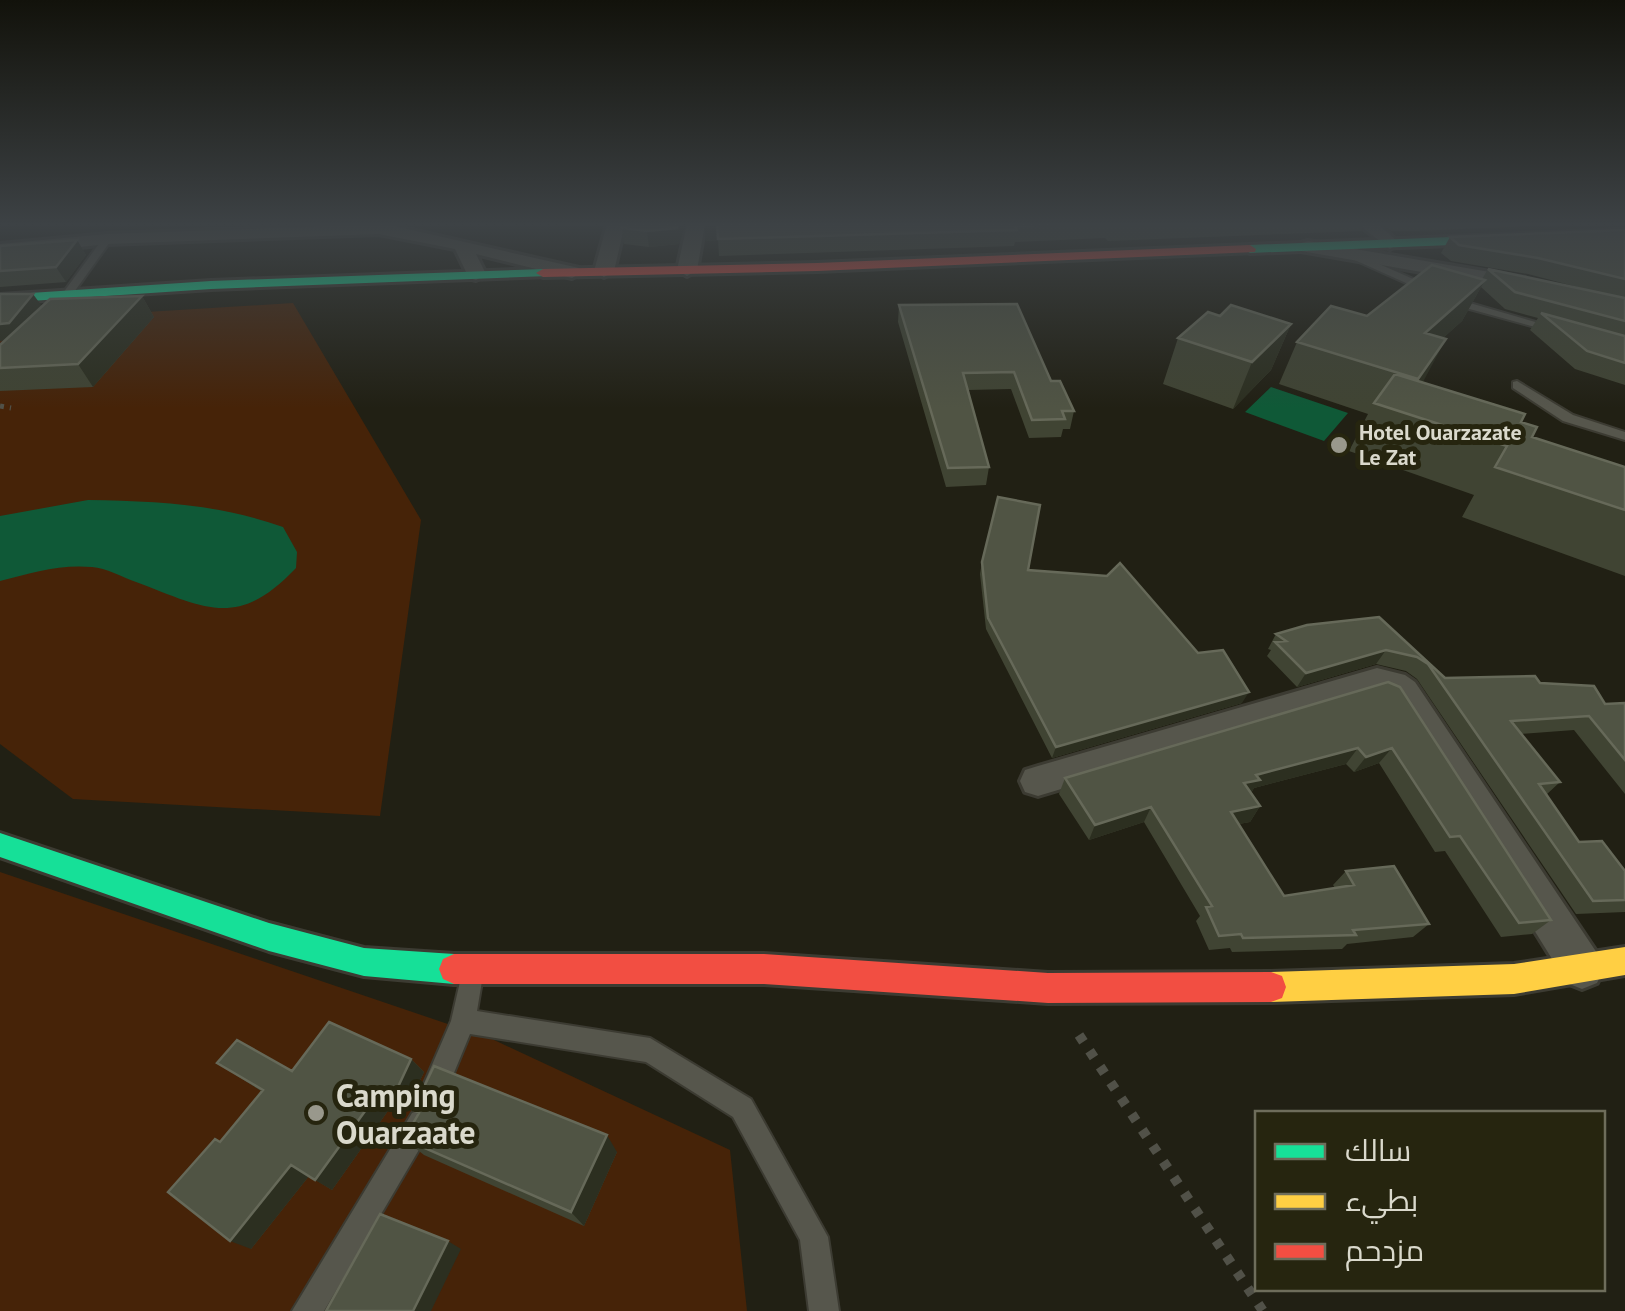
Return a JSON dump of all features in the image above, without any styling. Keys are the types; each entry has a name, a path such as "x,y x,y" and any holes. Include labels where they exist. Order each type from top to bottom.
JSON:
{"street":[{"path":"0,299 230,285"},
{"path":"1529,285 1545,288"},
{"path":"1038,781 1377,681 1394,684 1403,691 1582,968"},
{"path":"0,845 269,937 364,962 472,970 764,969 1048,988 1224,988 1495,980 1625,961"}],"lane":[{"path":"68,293 73,285"},
{"path":"1423,285 1470,306 1573,335"},
{"path":"1444,294 1445,285"},
{"path":"1518,385 1568,418 1625,436"},
{"path":"307,1311 418,1127 463,1021 472,970"},
{"path":"463,1021 650,1050 742,1108 814,1237 824,1311"}],"path":[{"path":"0,406 11,408"},
{"path":"1048,988 1262,1311"}],"shaded area":[{"path":"293,303 421,520 380,816 73,799 0,744 0,321"},
{"path":"1271,387 1348,413 1324,441 1245,412"},
{"path":"88,500 187,505 259,519 283,527 297,552 296,568 257,600 221,608 183,600 92,567 57,568 0,581 0,516"},
{"path":"0,872 492,1039 730,1150 747,1311 0,1311"}],"building":[{"path":"1406,285 1479,285 1425,333 1446,339 1418,379 1297,342 1331,306 1367,316"},
{"path":"1507,285 1564,285 1625,298 1625,321 1515,292"},
{"path":"0,294 33,294 9,323 0,324"},
{"path":"142,296 78,364 0,368 0,345 50,299"},
{"path":"1017,304 1051,381 1060,381 1074,411 1062,411 1065,419 1032,420 1014,372 963,373 989,467 948,468 899,305"},
{"path":"1231,305 1291,324 1252,362 1178,338 1208,312 1220,316"},
{"path":"1541,313 1625,336 1625,363 1587,351"},
{"path":"1395,374 1525,414 1521,422 1537,427 1532,437 1625,467 1625,510 1495,467 1507,446 1374,403"},
{"path":"998,497 1040,505 1028,570 1107,576 1120,563 1198,653 1223,650 1249,692 1056,747 988,618 982,562"},
{"path":"1379,617 1445,678 1535,676 1540,683 1594,686 1605,704 1625,703 1625,760 1589,716 1511,721 1560,782 1539,784 1579,842 1602,841 1625,871 1625,900 1593,901 1428,664 1417,657 1386,650 1306,673 1275,642 1286,641 1276,634 1307,625"},
{"path":"1388,682 1400,687 1551,920 1519,923 1460,836 1450,837 1392,748 1366,757 1358,748 1256,775 1260,780 1244,783 1260,806 1231,812 1284,896 1354,885 1346,871 1394,866 1429,924 1353,930 1356,935 1219,936 1206,907 1212,906 1151,807 1095,825 1065,778"},
{"path":"329,1022 411,1059 391,1102 376,1096 315,1180 291,1165 230,1241 168,1192 215,1139 220,1142 263,1090 217,1063 237,1040 292,1071"},
{"path":"434,1066 607,1135 571,1212 404,1139 419,1113 413,1110"},
{"path":"380,1214 448,1241 413,1311 326,1311"}],"traffic: fast":[{"path":"0,299 208,285"},
{"path":"0,845 269,937 364,962 454,969"}],"traffic: slow":[{"path":"1271,987 1514,979 1625,961"}],"traffic: jam":[{"path":"454,969 764,969 1048,988 1271,987"}],"place":[{"name":"Hotel Ouarzazate Le Zat","path":"1339,445"},
{"name":"Camping Ouarzaate","path":"316,1113"}]}
